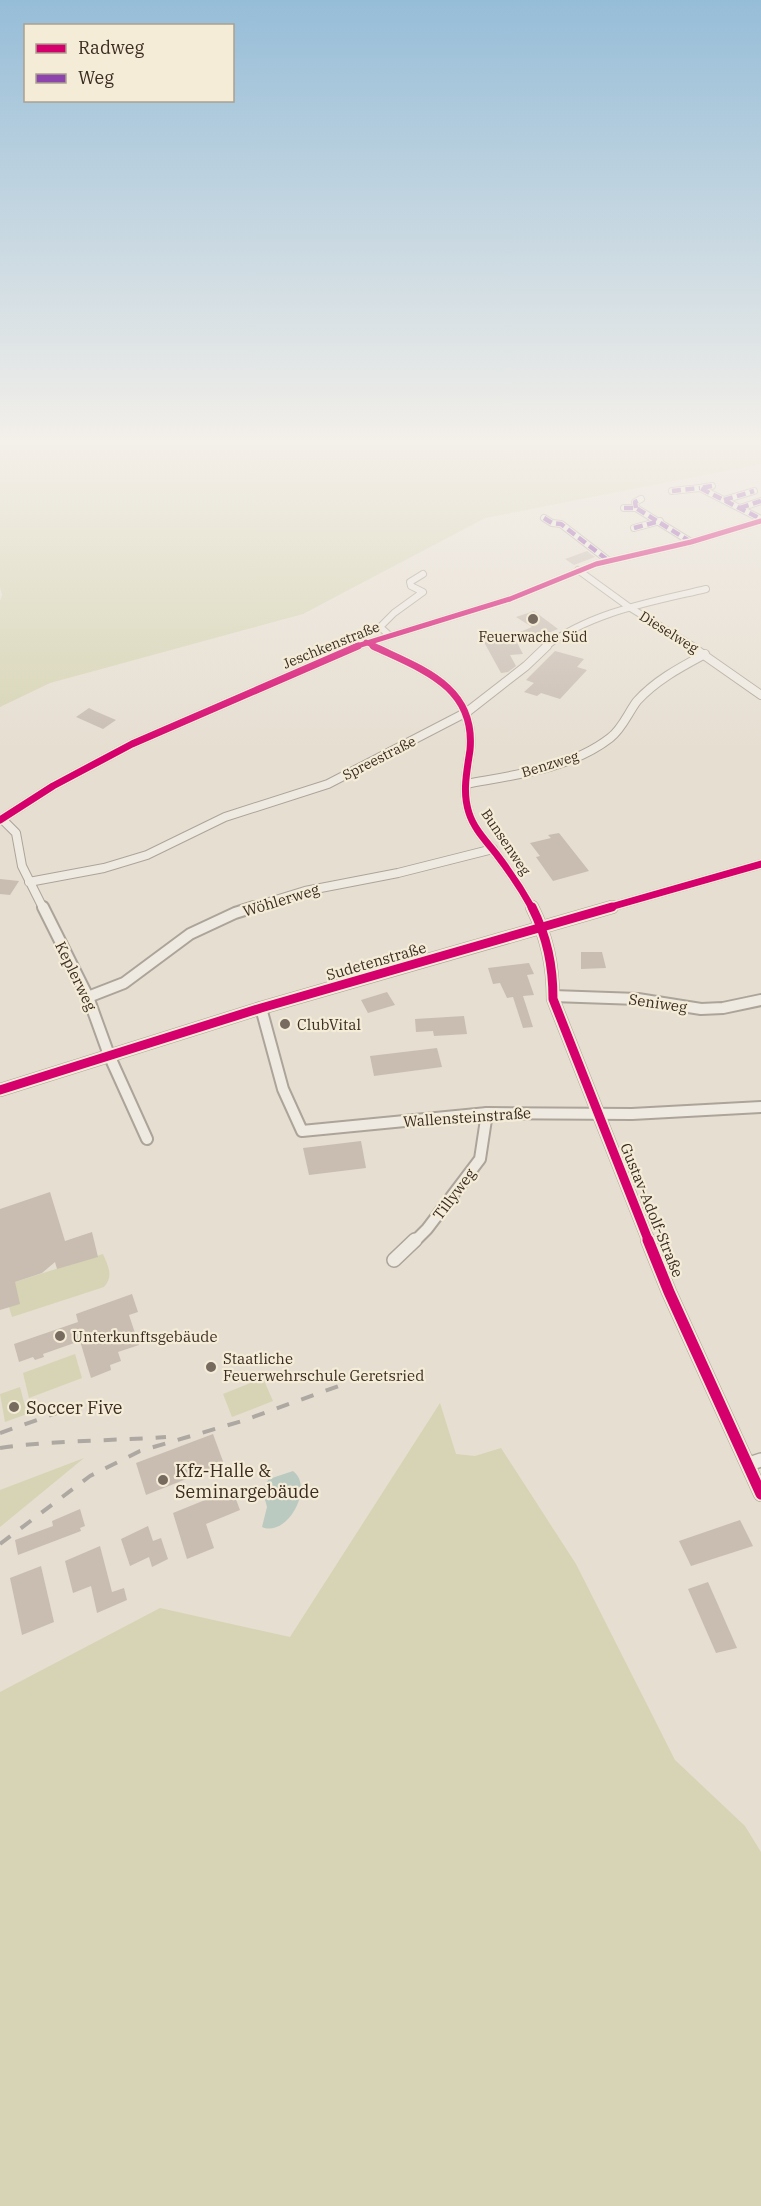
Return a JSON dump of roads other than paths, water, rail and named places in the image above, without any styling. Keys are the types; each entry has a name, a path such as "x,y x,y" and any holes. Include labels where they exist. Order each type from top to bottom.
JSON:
{"street":[{"path":"587,544 609,561"},
{"name":"Jeschkenstraße","path":"1,820 53,786 122,749 366,642 510,599 578,570 683,544"},
{"name":"Dieselweg","path":"578,570 629,607 705,654 761,695"},
{"name":"Jeschkenstraße","path":"388,635 380,627 423,592 411,586 410,582 423,574"},
{"name":"Spreestraße","path":"29,882 104,868 159,851 225,817 328,784 467,712 526,666 551,642 587,623 629,607 706,589"},
{"name":"Bunsenweg","path":"366,642 441,682 457,696 467,712 471,725 472,743 466,798 473,821 527,897 543,928"},
{"name":"Benzweg","path":"466,784 519,774 581,755 608,739 623,725 635,704 651,686 705,654"},
{"name":"Keplerweg","path":"1,820 9,823 15,831 20,843 21,866 88,998 109,1055 147,1139"},
{"name":"Wöhlerweg","path":"88,998 124,983 190,934 236,913 305,891 398,873 493,849"},
{"name":"Sudetenstraße","path":"0,1090 261,1008 761,864"},
{"name":"Gustav-Adolf-Straße","path":"543,928 552,960 553,996 597,1112 669,1292 755,1462 761,1494"},
{"name":"Seniweg","path":"553,996 638,999 701,1009 723,1008 761,1000"},
{"name":"Wallensteinstraße","path":"261,1008 284,1089 302,1131 487,1113 632,1114 761,1107"},
{"name":"Tillyweg","path":"394,1260 427,1230 480,1159 487,1113"}],"railway":[{"path":"0,1544 90,1476 140,1451 242,1421 347,1383"},
{"path":"0,1433 71,1408"},
{"path":"0,1448 62,1442 166,1437"}],"place":[{"name":"Feuerwache Süd","path":"533,619"},
{"name":"ClubVital","path":"285,1024"},
{"name":"Unterkunftsgebäude","path":"60,1336"},
{"name":"Staatliche Feuerwehrschule Geretsried","path":"211,1367"},
{"name":"Soccer Five","path":"14,1407"},
{"name":"Kfz-Halle & Seminargebäude","path":"163,1480"}]}
